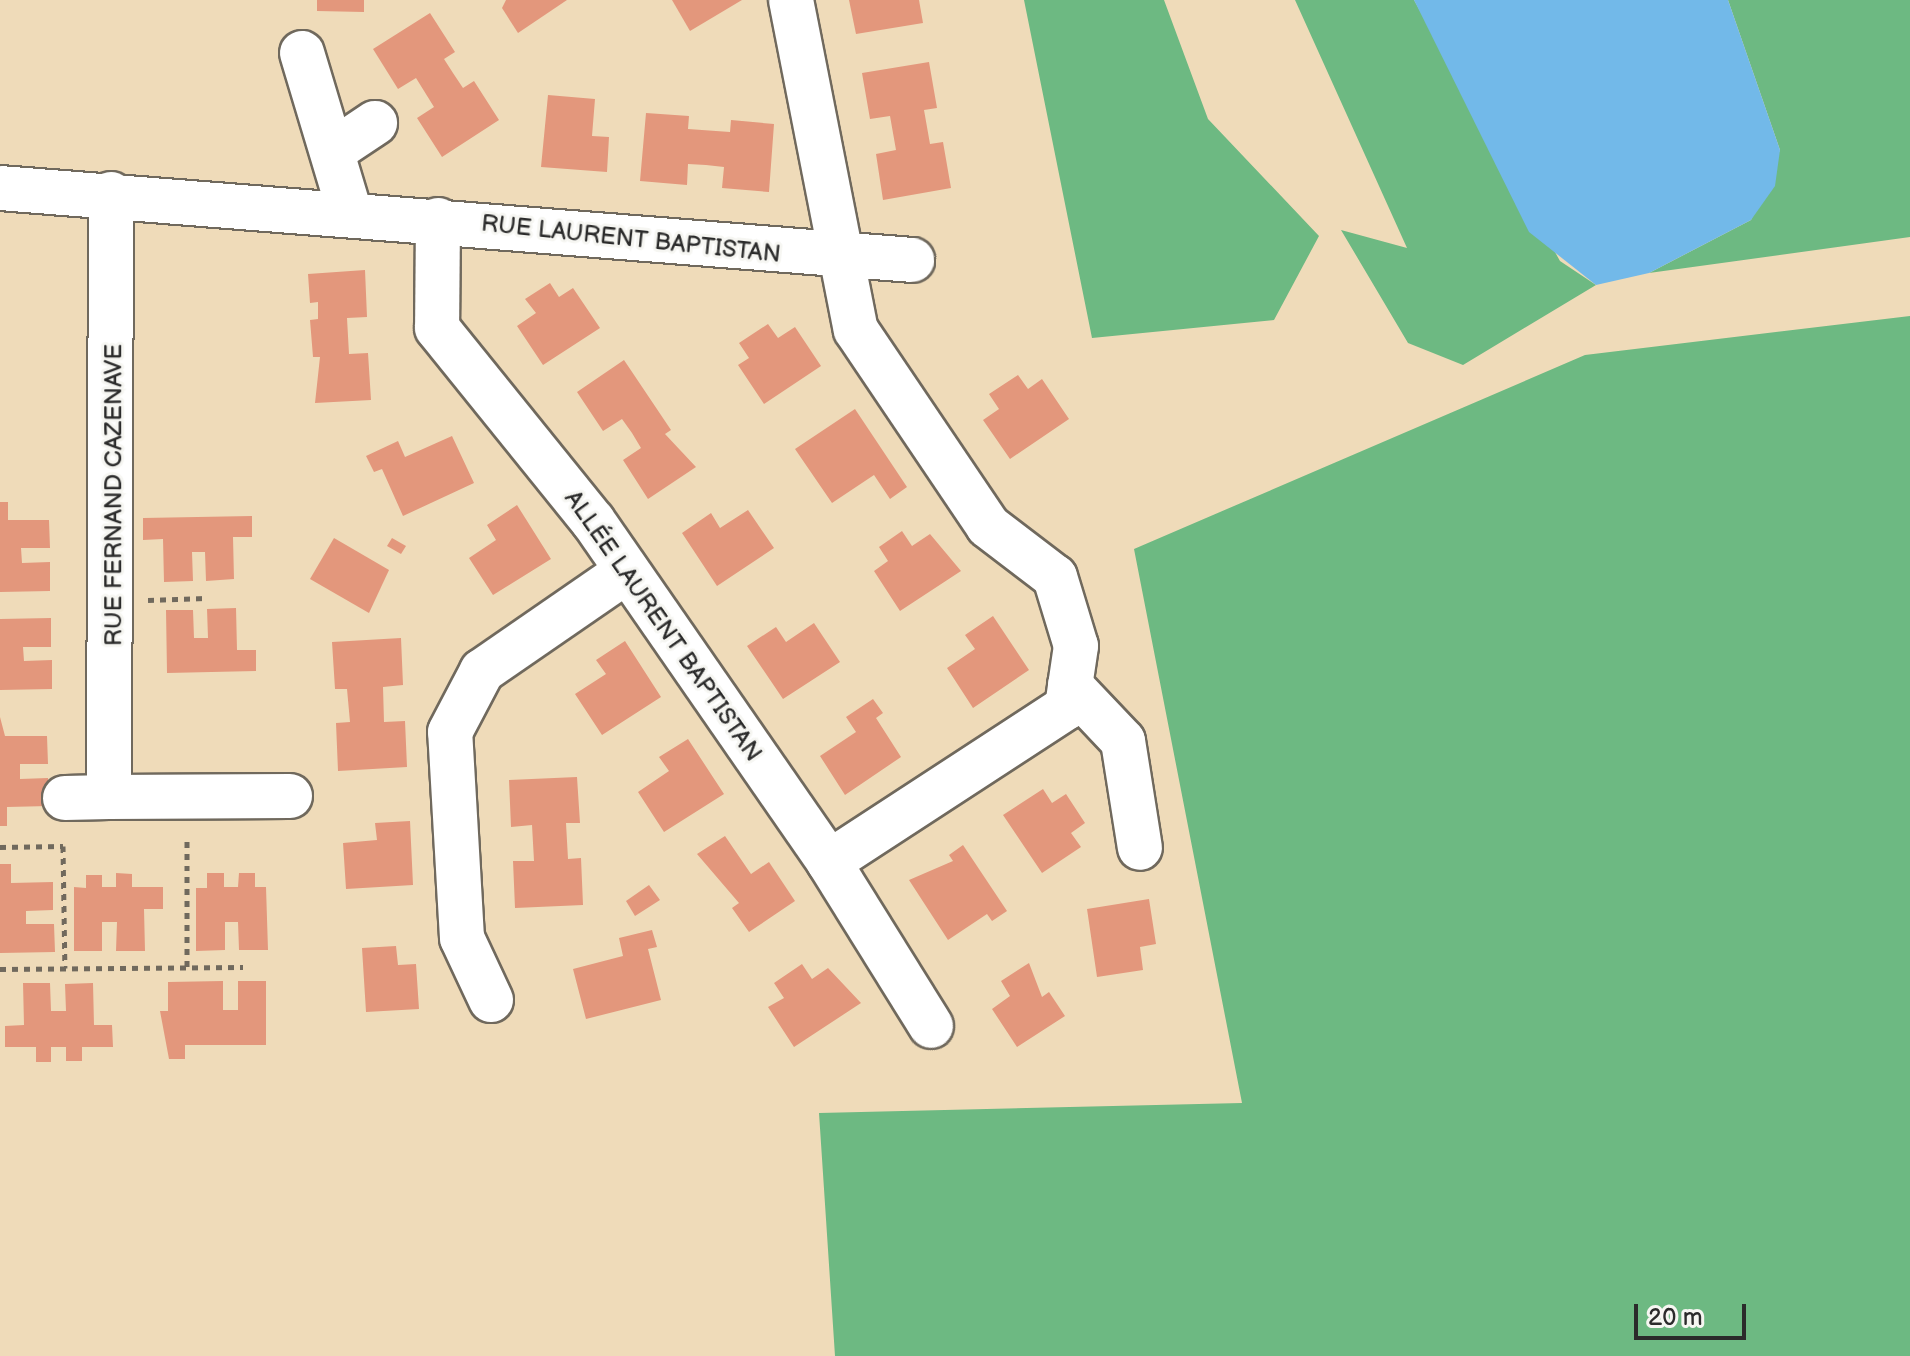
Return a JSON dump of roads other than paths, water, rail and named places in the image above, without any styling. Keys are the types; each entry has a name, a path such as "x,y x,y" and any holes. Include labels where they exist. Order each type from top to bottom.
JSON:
{"street":[{"path":"791,0 837,259 856,330 988,526 1055,577 1076,646 1067,707 829,862"},
{"path":"302,53 336,149 350,213"},
{"path":"336,149 375,123"},
{"name":"RUE LAURENT BAPTISTAN","path":"0,188 438,220 837,259 912,260"},
{"name":"RUE FERNAND CAZENAVE","path":"109,797 115,600 111,194"},
{"name":"ALLÉE LAURENT BAPTISTAN","path":"438,220 437,328 627,571 829,862 931,1026"},
{"path":"491,1000 462,938 450,732 482,671 627,571"},
{"path":"1070,685 1123,741 1140,848"},
{"path":"65,798 290,796"}],"water":[{"path":"1414,0 1728,0 1780,150 1775,186 1751,220 1649,273 1596,285 1529,232"}]}
